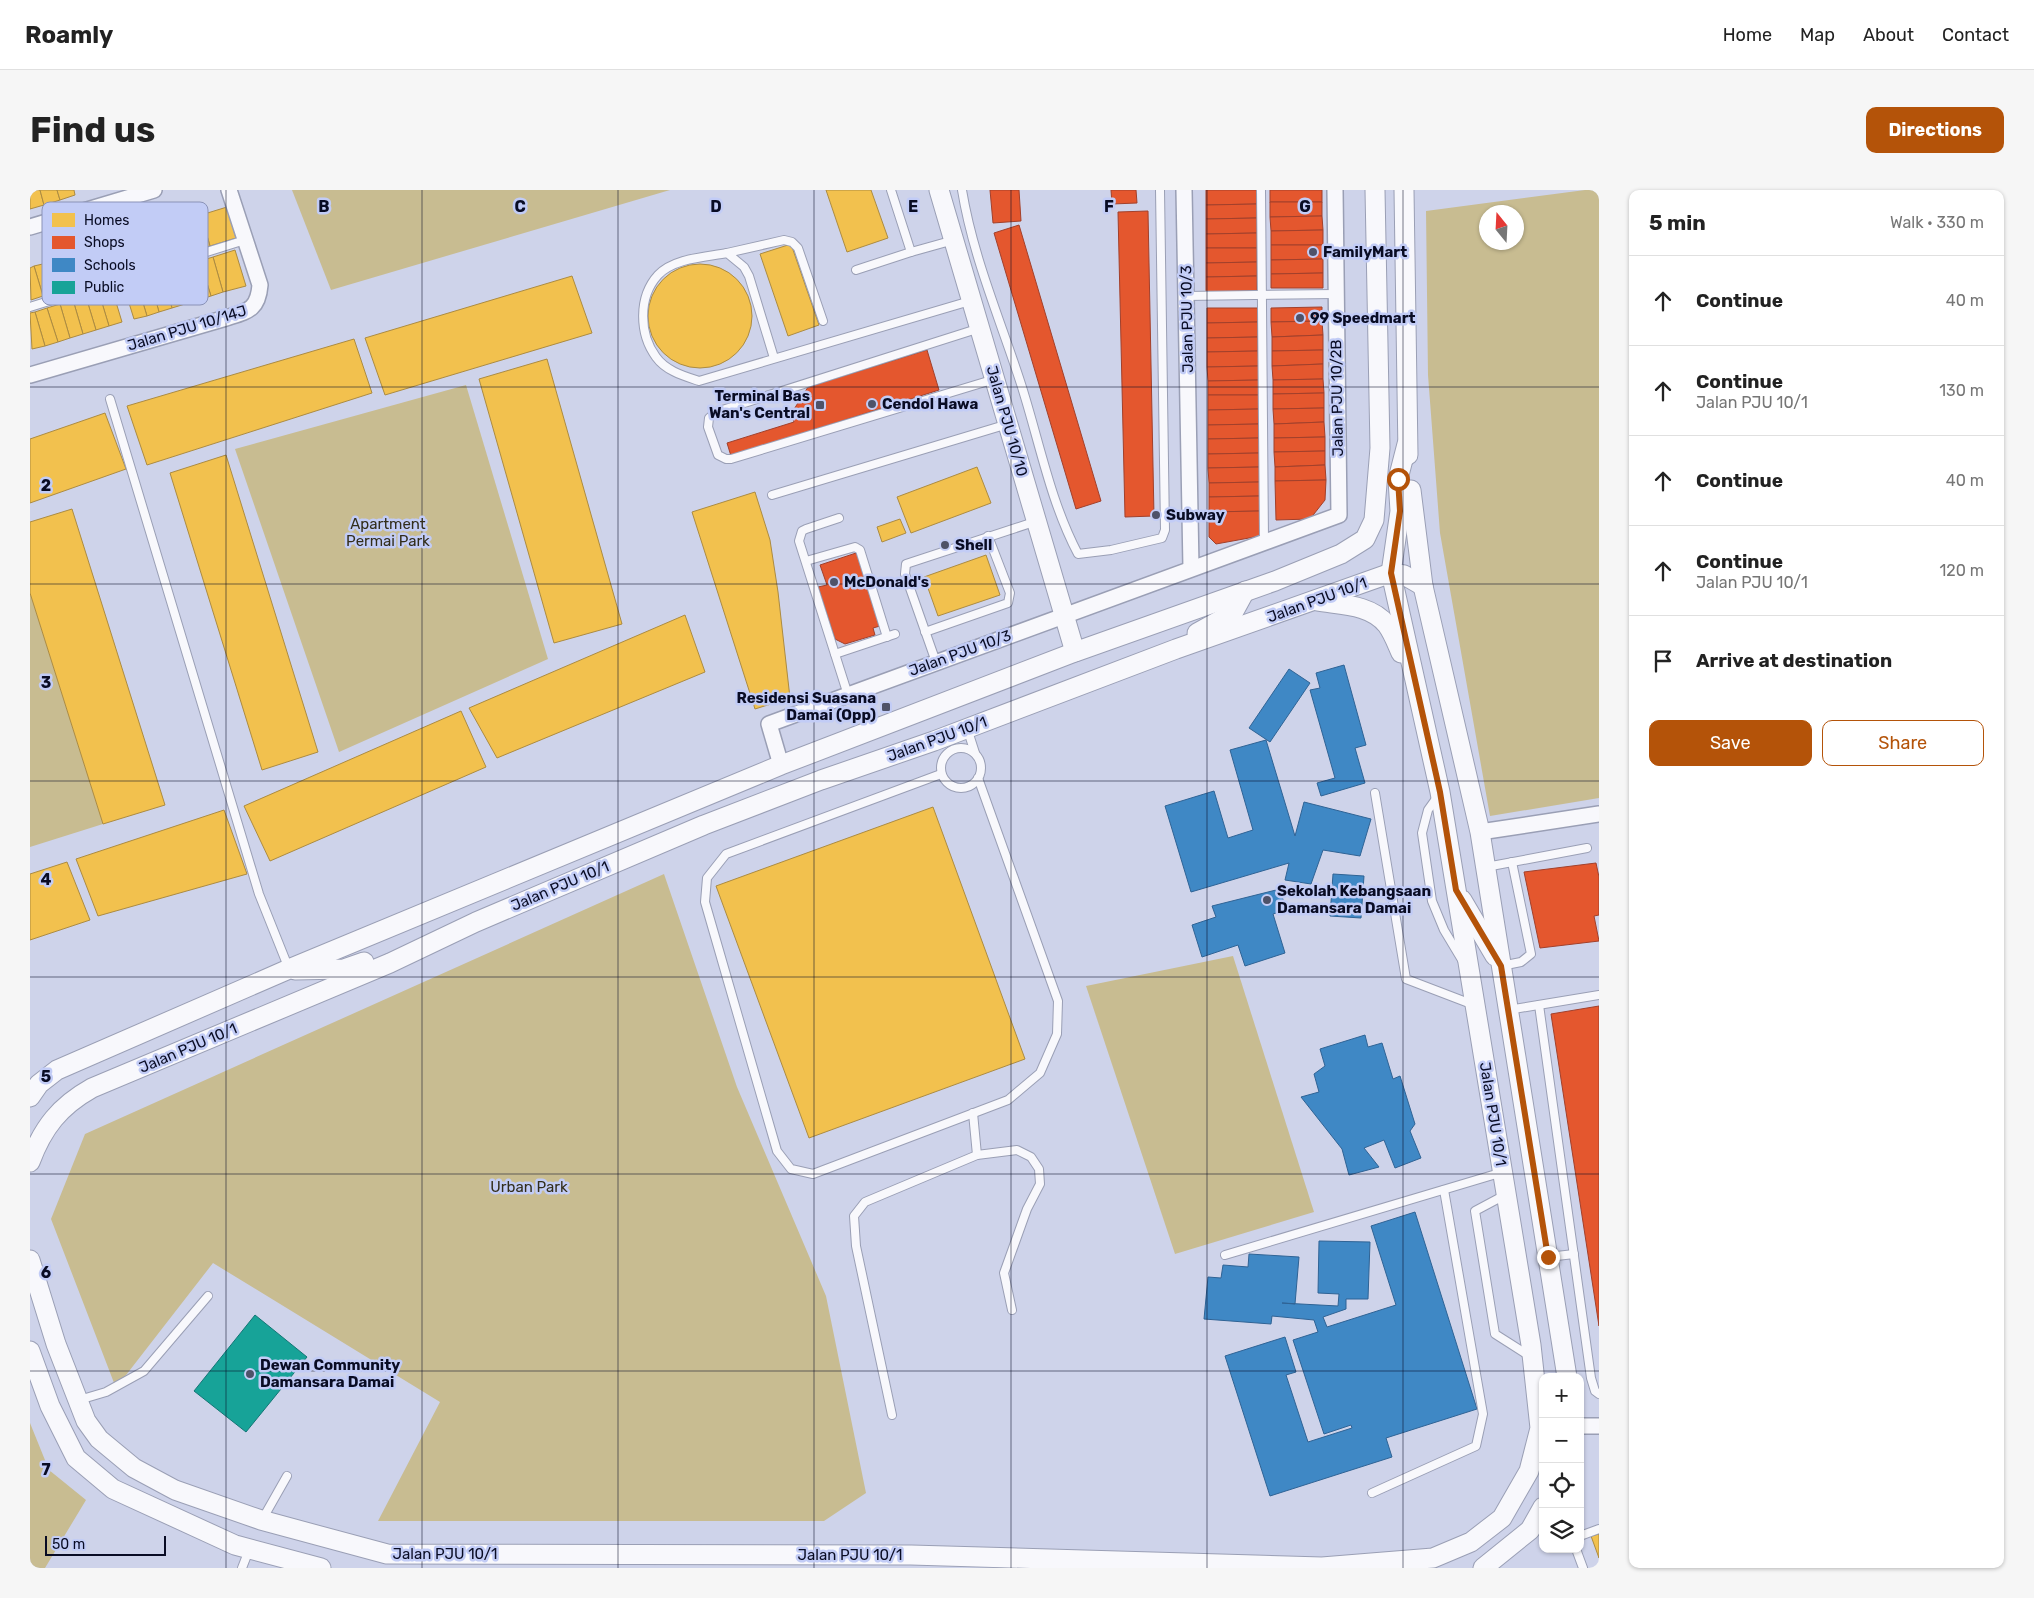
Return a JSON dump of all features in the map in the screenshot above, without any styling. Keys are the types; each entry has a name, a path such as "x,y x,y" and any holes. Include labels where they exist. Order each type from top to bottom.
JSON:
{"street":[{"path":"114,202 154,190"},
{"name":"Jalan PJU 10/14J","path":"30,375 226,318 254,307 259,298 260,285 229,190"},
{"name":"Jalan PJU 10/10","path":"939,190 1075,652"},
{"name":"Jalan PJU 10/3","path":"1184,190 1191,568"},
{"name":"Jalan PJU 10/2B","path":"1335,190 1339,515"},
{"name":"Jalan PJU 10/1","path":"30,1098 39,1084 57,1070 289,969 781,765 1075,652 1275,581 1341,554 1365,539 1374,520 1380,448 1375,190"},
{"path":"1404,190 1407,444 1414,524 1423,586 1480,832 1566,1373"},
{"path":"30,227 42,223"},
{"path":"1407,444 1398,479 1400,511 1391,573 1404,575 1423,586"},
{"name":"Jalan PJU 10/3","path":"781,765 769,724 1339,515"},
{"name":"Jalan PJU 10/1","path":"30,1162 38,1140 54,1119 71,1100 92,1088 390,963 476,922 704,825 821,780 934,741 1176,650 1391,573 1440,792 1503,1172 1532,1358 1540,1428 1529,1471 1502,1518 1471,1542 1433,1558 1322,1567 911,1555 387,1554 261,1520 175,1490 134,1468 99,1439 86,1420 56,1344 30,1260"},
{"path":"1176,650 1203,628 1233,613 1245,591"},
{"path":"1313,601 1364,608 1377,616 1386,624 1413,677"},
{"path":"1480,832 1599,814"},
{"path":"1456,890 1501,966"},
{"path":"289,969 305,972 344,969 476,922"},
{"path":"30,1077 57,1070"},
{"path":"30,1301 56,1344"},
{"path":"30,1351 50,1406 76,1458 113,1489 249,1550 321,1568"},
{"path":"1584,1426 1599,1426"},
{"path":"1483,1568 1533,1531 1543,1508"},
{"path":"572,1568 610,1554"},
{"path":"1116,1561 1135,1568"}],"lane":[{"path":"891,190 911,252"},
{"path":"962,190 975,249 1021,384 1064,527 1078,554 1111,550 1162,538 1165,530 1160,190"},
{"path":"1261,190 1264,541"},
{"path":"208,252 245,240"},
{"path":"823,321 798,248 792,242 784,240 694,259 671,266 658,274 646,294 643,308 643,324 656,358 668,368 699,381 972,301"},
{"path":"856,270 954,240"},
{"path":"727,253 744,267 749,276 774,358"},
{"path":"1186,296 1335,294"},
{"path":"30,307 42,303"},
{"path":"980,328 716,412 708,418 708,427 718,455 731,459 995,379"},
{"path":"110,399 259,894 289,969"},
{"path":"772,495 1008,424"},
{"path":"840,518 802,531 799,541 848,695"},
{"path":"936,662 905,574 906,564 1037,521"},
{"path":"924,632 1008,602 1010,593 988,536"},
{"path":"806,561 855,547 860,550 887,637"},
{"path":"835,654 895,634"},
{"path":"941,774 726,854 707,878 705,902 777,1152 791,1169 813,1174 1008,1100 1040,1073 1057,1034 1058,1001 978,778 981,764 975,753 967,728"},
{"path":"934,741 941,761 941,774 949,785 962,788 969,787 978,778"},
{"path":"941,761 949,750 956,748 962,747 975,753"},
{"path":"1440,792 1428,810 1422,834 1432,901 1444,930 1471,975"},
{"path":"1375,793 1406,979 1476,1006"},
{"path":"1486,868 1587,848"},
{"path":"1501,966 1521,962 1531,954 1512,862"},
{"path":"1508,1010 1599,995"},
{"path":"1539,1005 1592,1385 1599,1394"},
{"path":"972,1113 977,1155"},
{"path":"892,1415 856,1246 854,1216 865,1202 977,1155 1017,1150 1031,1157 1039,1170 1040,1184 1023,1217 1004,1273 1012,1310"},
{"path":"1225,1255 1503,1172"},
{"path":"1372,1492 1476,1446 1483,1414 1444,1190"},
{"path":"1506,1194 1475,1211 1495,1334 1532,1358"},
{"path":"1548,1257 1574,1254"},
{"path":"77,1400 106,1392 144,1371 208,1296"},
{"path":"261,1520 287,1476"},
{"path":"1584,1535 1599,1529"},
{"path":"242,1568 249,1550"},
{"path":"1577,1553 1583,1568"}],"green space":[{"path":"292,190 670,190 331,290"},
{"path":"1585,190 1599,190 1599,798 1490,816 1440,533 1428,375 1426,211"},
{"name":"Apartment Permai Park","path":"466,385 548,659 339,752 235,449"},
{"path":"30,593 103,824 30,847"},
{"name":"Urban Park","path":"664,874 737,1087 826,1296 866,1493 824,1521 378,1521 440,1402 213,1263 116,1388 51,1219 85,1134"},
{"path":"1233,956 1314,1212 1175,1254 1086,986"},
{"path":"30,1423 49,1470 86,1500 45,1568 30,1568"}],"building: Homes":[{"path":"30,190 40,190 43,202 42,206 30,209"},
{"path":"40,190 57,190 60,200 43,202"},
{"path":"57,190 74,190 75,195 60,200"},
{"path":"826,190 871,190 888,238 847,252"},
{"path":"227,207 236,238 210,246 208,239 208,213"},
{"path":"791,244 819,325 788,336 760,254"},
{"path":"235,250 246,286 223,292 213,257"},
{"path":"213,257 223,292 211,296 208,286 208,259"},
{"path":"42,264 42,293 34,266"},
{"path":"700,264 720,268 737,279 748,296 752,316 748,336 737,353 720,364 700,368 680,364 663,353 652,336 648,316 652,296 663,279 680,268"},
{"path":"34,266 42,293 42,296 31,300 30,268"},
{"path":"572,276 592,333 385,395 365,338"},
{"path":"208,286 211,296 208,297"},
{"path":"60,305 74,305 83,334 70,338"},
{"path":"60,305 70,338 58,342 47,308"},
{"path":"74,305 88,305 96,330 83,334"},
{"path":"88,305 103,305 109,326 96,330"},
{"path":"103,305 117,305 122,322 109,326"},
{"path":"130,305 144,305 147,316 134,319"},
{"path":"144,305 157,305 159,312 147,316"},
{"path":"157,305 171,305 172,308 159,312"},
{"path":"171,305 182,305 172,308"},
{"path":"47,308 58,342 45,346 35,312"},
{"path":"35,312 45,346 32,349 30,313"},
{"path":"354,339 372,393 147,465 127,406"},
{"path":"547,359 622,624 554,643 479,379"},
{"path":"105,413 126,469 30,503 30,439"},
{"path":"226,455 318,752 262,770 170,473"},
{"path":"977,467 991,503 911,533 897,497"},
{"path":"755,492 770,540 790,698 755,709 692,512"},
{"path":"72,509 165,805 103,824 30,593 30,522"},
{"path":"900,519 906,533 882,542 877,527"},
{"path":"986,555 1000,595 938,616 924,577"},
{"path":"685,615 705,672 497,758 469,708"},
{"path":"461,711 486,767 270,861 244,806"},
{"path":"933,807 1025,1059 809,1138 716,886"},
{"path":"224,810 247,874 98,916 76,859"},
{"path":"67,862 90,920 30,940 30,874"},
{"path":"1599,1013 1599,1069 1565,1074 1557,1020"},
{"path":"1599,1534 1599,1558 1591,1536"}],"building: Shops":[{"path":"990,190 1019,190 1021,221 993,223"},
{"path":"1111,190 1136,190 1137,203 1112,204"},
{"path":"1206,190 1257,190 1257,204 1206,205"},
{"path":"1270,190 1322,190 1322,202 1270,202"},
{"path":"1270,202 1322,202 1322,216 1270,217"},
{"path":"1257,204 1257,218 1206,219 1206,205"},
{"path":"1148,211 1154,516 1125,517 1118,212"},
{"path":"1322,216 1323,230 1271,231 1270,217"},
{"path":"1257,218 1257,233 1206,234 1206,219"},
{"path":"1019,225 1101,501 1076,509 994,233"},
{"path":"1323,230 1323,245 1271,245 1271,231"},
{"path":"1257,233 1257,248 1206,248 1206,234"},
{"path":"1271,245 1323,245 1323,259 1271,260"},
{"path":"1206,248 1257,248 1257,262 1206,263"},
{"path":"1323,259 1323,273 1271,274 1271,260"},
{"path":"1257,262 1257,276 1206,277 1206,263"},
{"path":"1323,273 1323,288 1271,288 1271,274"},
{"path":"1257,276 1257,291 1206,292 1206,277"},
{"path":"1322,307 1322,321 1271,322 1271,308"},
{"path":"1207,308 1258,308 1258,322 1207,323"},
{"path":"1322,321 1323,335 1272,337 1271,322"},
{"path":"1258,322 1258,337 1207,338 1207,323"},
{"path":"1323,335 1323,350 1272,351 1272,337"},
{"path":"1258,337 1258,351 1207,352 1207,338"},
{"path":"927,350 939,390 731,456 727,443 794,422 791,414 808,387"},
{"path":"1323,350 1323,364 1272,366 1272,351"},
{"path":"1258,351 1259,366 1207,367 1207,352"},
{"path":"1323,364 1323,379 1273,380 1272,366"},
{"path":"1259,366 1259,380 1208,381 1207,367"},
{"path":"1323,379 1324,393 1273,394 1273,380"},
{"path":"1259,380 1259,395 1208,395 1208,381"},
{"path":"1324,393 1324,408 1273,409 1273,394"},
{"path":"1208,395 1259,395 1259,409 1208,410"},
{"path":"1324,408 1324,422 1274,424 1273,409"},
{"path":"1259,409 1259,424 1208,425 1208,410"},
{"path":"1324,422 1325,437 1274,438 1274,424"},
{"path":"1259,424 1259,438 1208,439 1208,425"},
{"path":"1325,437 1325,451 1274,452 1274,438"},
{"path":"1259,438 1260,453 1208,454 1208,439"},
{"path":"1325,451 1325,465 1275,467 1274,452"},
{"path":"1260,453 1260,467 1208,468 1208,454"},
{"path":"1325,465 1326,480 1275,481 1275,467"},
{"path":"1260,467 1260,482 1209,483 1208,468"},
{"path":"1326,480 1325,500 1310,519 1276,520 1275,481"},
{"path":"1260,482 1260,496 1209,497 1209,483"},
{"path":"1260,496 1260,511 1209,512 1209,497"},
{"path":"1260,511 1260,536 1216,544 1209,537 1209,512"},
{"path":"856,553 859,556 880,626 873,628 875,635 845,644 835,639 818,587 827,585 820,565"},
{"path":"1596,863 1599,877 1599,915 1594,916 1599,941 1540,948 1524,872"},
{"path":"1599,1006 1599,1326 1551,1014"}],"building: Schools":[{"path":"1344,665 1366,745 1355,748 1365,783 1321,796 1317,783 1335,778 1310,690 1320,688 1316,673"},
{"path":"1289,669 1310,683 1270,742 1249,728"},
{"path":"1266,740 1295,836 1304,802 1371,819 1360,856 1323,850 1311,884 1285,880 1289,863 1191,892 1165,806 1214,791 1228,838 1253,830 1230,750"},
{"path":"1333,874 1364,876 1361,918 1330,916"},
{"path":"1280,889 1286,910 1273,914 1285,953 1245,966 1238,945 1202,957 1192,925 1216,917 1212,906"},
{"path":"1365,1035 1368,1047 1382,1043 1393,1079 1400,1076 1415,1124 1410,1131 1421,1158 1395,1168 1384,1140 1364,1148 1379,1167 1349,1175 1342,1149 1301,1097 1319,1092 1314,1074 1325,1066 1320,1049"},
{"path":"1415,1212 1477,1409 1386,1438 1392,1457 1270,1496 1225,1356 1285,1337 1296,1372 1286,1375 1308,1442 1352,1428 1351,1425 1324,1434 1293,1340 1318,1332 1314,1320 1272,1316 1271,1324 1204,1319 1208,1277 1221,1278 1223,1265 1248,1267 1249,1254 1299,1257 1295,1304 1338,1306 1339,1294 1318,1293 1319,1241 1370,1242 1368,1299 1346,1299 1346,1309 1323,1317 1327,1327 1396,1305 1371,1226"}],"building: Public":[{"name":"Dewan Community Damansara Damai","path":"255,1315 307,1357 246,1432 194,1391"}],"place":[{"name":"FamilyMart","path":"1313,252"},
{"name":"99 Speedmart","path":"1300,318"},
{"name":"Cendol Hawa","path":"872,404"},
{"name":"Terminal Bas Wan's Central","path":"820,405"},
{"name":"Subway","path":"1156,515"},
{"name":"Shell","path":"945,545"},
{"name":"McDonald's","path":"834,582"},
{"name":"Residensi Suasana Damai (Opp)","path":"886,707"},
{"name":"Sekolah Kebangsaan Damansara Damai","path":"1267,900"},
{"name":"Dewan Community Damansara Damai","path":"250,1374"}],"route":[{"path":"1398,479 1400,511 1391,573 1440,792 1456,890 1501,966 1548,1257"}]}
